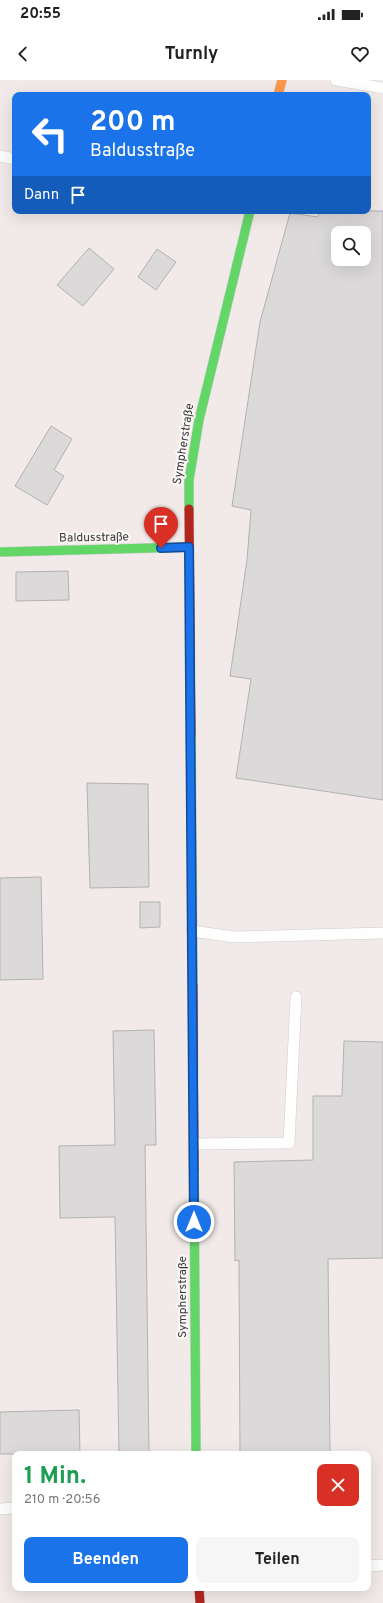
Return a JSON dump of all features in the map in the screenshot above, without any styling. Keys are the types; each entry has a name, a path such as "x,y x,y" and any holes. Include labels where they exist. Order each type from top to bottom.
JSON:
{"street":[{"path":"279,92 282,80"},
{"name":"Sympherstraße","path":"196,1451 189,480 199,420 249,214"},
{"name":"Baldusstraße","path":"0,552 189,547"},
{"path":"199,1591 200,1603"}],"lane":[{"path":"336,80 383,88"},
{"path":"0,156 12,159"},
{"path":"192,931 234,937 383,933"},
{"path":"193,1144 290,1143 296,997"},
{"path":"0,1509 12,1508"},
{"path":"371,1566 383,1565"}],"shaded area":[{"path":"0,80 383,80 383,1603 0,1603"}],"building":[{"path":"371,211 383,211 383,800 236,778 251,679 230,676 247,560 251,510 232,506 260,322 290,214 318,217 318,214 371,214"},
{"path":"89,248 114,269 83,306 57,285"},
{"path":"157,249 176,262 156,290 138,277"},
{"path":"51,426 72,439 54,470 64,476 47,505 15,486"},
{"path":"68,571 69,600 16,601 16,572"},
{"path":"87,783 148,784 149,887 90,888"},
{"path":"41,877 43,979 0,980 0,878"},
{"path":"140,902 160,902 160,927 140,928"},
{"path":"154,1030 156,1145 145,1145 149,1451 119,1451 115,1217 60,1218 59,1146 115,1145 113,1031"},
{"path":"344,1041 383,1042 383,1258 328,1259 330,1451 240,1451 239,1260 235,1261 234,1162 313,1160 313,1096 342,1096"},
{"path":"79,1410 80,1451 12,1451 12,1454 0,1454 0,1412"}],"traffic: fast":[{"path":"189,509 189,480 199,420 249,214"},
{"path":"0,552 189,547"},
{"path":"191,734 193,986"},
{"path":"194,1170 196,1451"}],"traffic: slow":[{"path":"279,92 282,80"}],"traffic: jam":[{"path":"189,509 191,734"},
{"path":"193,986 194,1170"},
{"path":"199,1591 200,1603"}],"route":[{"path":"161,548 189,547 194,1222"}]}
